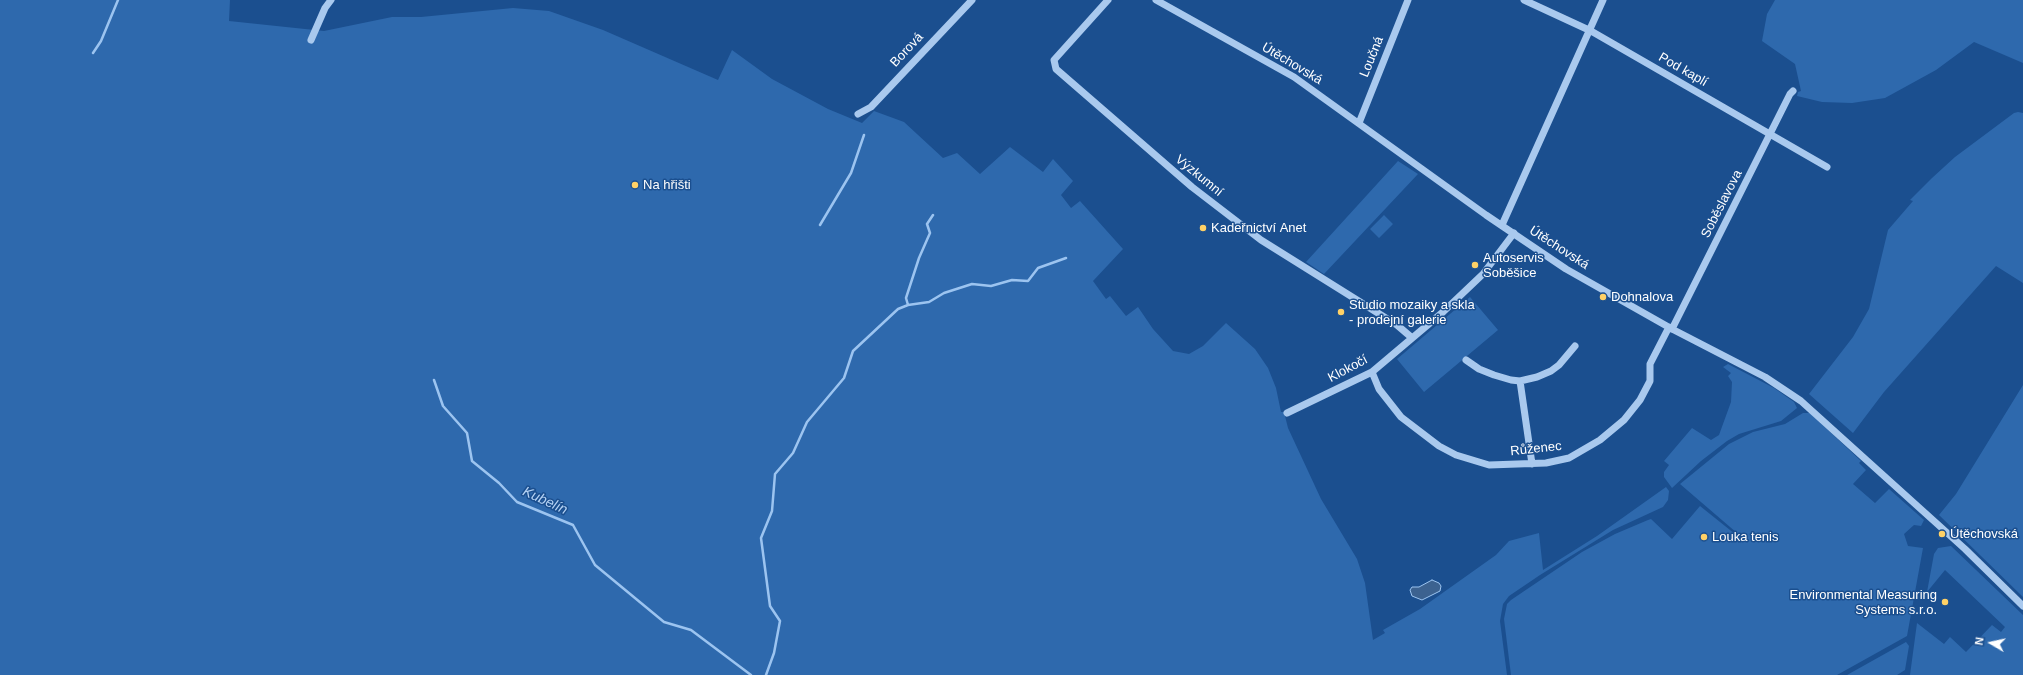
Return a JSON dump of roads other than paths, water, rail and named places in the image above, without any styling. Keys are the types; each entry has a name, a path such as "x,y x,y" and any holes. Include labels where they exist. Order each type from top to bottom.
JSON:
{"street":[{"path":"311,40 325,8 331,0"},
{"name":"Borová","path":"858,114 871,107 972,0"},
{"name":"Výzkumní","path":"1108,0 1054,60 1056,68 1192,187 1261,240 1397,325 1410,337"},
{"name":"Útěchovská","path":"1156,0 1294,76 1566,269 1670,328 1765,377 1801,401 1940,526 2023,606"},
{"name":"Loučná","path":"1359,123 1408,0"},
{"name":"Pod kaplí","path":"1524,0 1590,31 1827,167"},
{"path":"1502,225 1603,0"},
{"name":"Soběslavova","path":"1670,328 1790,94 1793,92"},
{"name":"Klokočí","path":"1288,413 1372,372 1410,337 1443,312 1483,274 1514,233"},
{"name":"Růženec","path":"1372,372 1379,389 1401,417 1439,446 1456,455 1489,465 1532,464 1569,458 1600,440 1624,420 1640,400 1650,381 1650,364 1670,328"},
{"path":"1466,360 1479,369 1511,380 1520,381 1537,377 1550,371 1559,365 1575,346"},
{"path":"1520,381 1532,464"}],"waterway":[{"path":"93,53 101,41 118,0"},
{"path":"820,225 851,173 864,135"},
{"path":"908,305 906,298 919,258 930,233 927,224 933,215"},
{"path":"766,675 774,653 780,621 770,606 761,538 772,511 775,474 793,453 807,422 844,378 853,351 898,309 908,305 929,302 944,293 972,284 991,286 1012,280 1028,281 1038,268 1066,258"},
{"name":"Kubelín","path":"434,380 443,406 467,433 472,461 499,483 517,502 573,525 595,565 664,622 691,630 751,675"}],"place":[{"name":"Na hřišti","path":"635,185"},
{"name":"Kadeřnictví Anet","path":"1203,228"},
{"name":"Autoservis Soběšice","path":"1475,265"},
{"name":"Dohnalova","path":"1603,297"},
{"name":"Studio mozaiky a skla - prodejní galerie","path":"1341,312"},
{"name":"Útěchovská","path":"1942,534"},
{"name":"Louka tenis","path":"1704,537"},
{"name":"Environmental Measuring Systems s.r.o.","path":"1945,602"}]}
